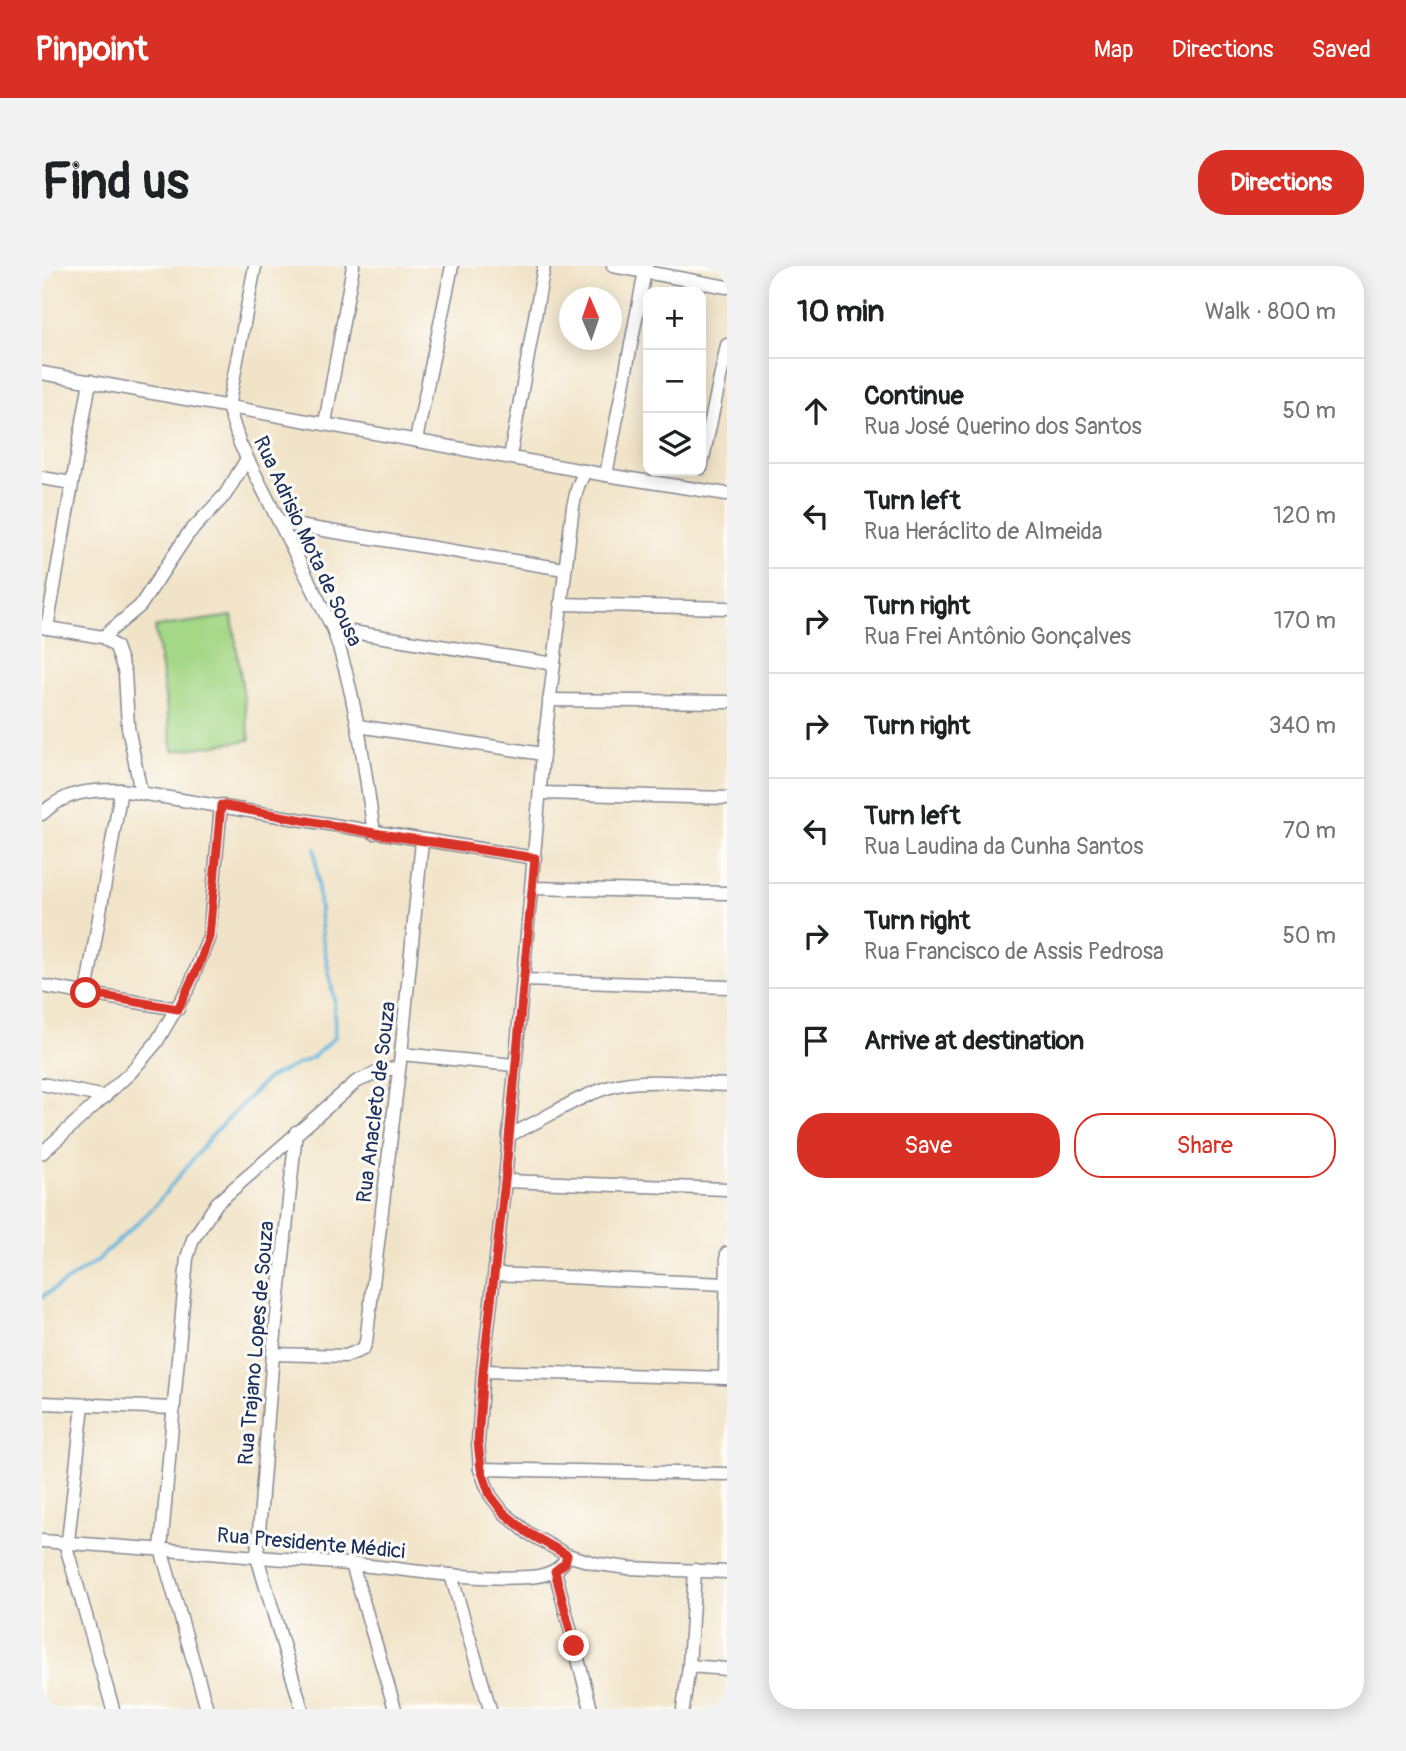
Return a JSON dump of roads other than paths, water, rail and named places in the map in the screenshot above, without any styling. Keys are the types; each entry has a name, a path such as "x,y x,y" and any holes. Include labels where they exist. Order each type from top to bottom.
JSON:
{"street":[{"path":"228,407 255,266"},
{"path":"325,423 354,266"},
{"path":"416,440 452,266"},
{"path":"510,457 544,266"},
{"path":"613,266 646,269 727,288"},
{"path":"606,475 646,269"},
{"path":"706,441 727,345"},
{"path":"42,373 606,475 727,494"},
{"path":"90,381 44,628 103,637 116,647 125,673 128,727 141,793"},
{"name":"Rua Adrisio Mota de Sousa","path":"228,407 247,459 332,629 348,678 358,726 374,833"},
{"path":"103,637 140,606 188,534 225,495 247,459"},
{"path":"585,471 573,506 543,754 505,1181 483,1371 478,1442 481,1469 490,1495 503,1512 528,1533 567,1555 598,1564 727,1572"},
{"path":"696,489 699,476"},
{"path":"42,478 72,483"},
{"path":"280,523 565,569"},
{"path":"560,604 727,608"},
{"path":"332,629 554,664"},
{"path":"549,700 727,702"},
{"path":"358,726 543,754"},
{"path":"42,814 66,796 90,790 121,790 535,858"},
{"path":"86,993 121,790"},
{"path":"540,793 727,799"},
{"path":"42,1153 105,1097 156,1043 178,1009 209,937 221,805"},
{"name":"Rua Anacleto de Souza","path":"273,1354 346,1356 363,1349 368,1336 422,841"},
{"path":"533,888 727,893"},
{"path":"523,979 727,987"},
{"path":"42,986 178,1009"},
{"path":"206,1709 161,1549 187,1258 193,1239 217,1203 356,1082 400,1061 514,1065"},
{"path":"42,1084 105,1097"},
{"path":"509,1135 531,1126 567,1105 620,1084 727,1084"},
{"name":"Rua Trajano Lopes de Souza","path":"257,1557 273,1354 296,1132"},
{"path":"505,1181 727,1189"},
{"path":"483,1371 726,1378 727,1253"},
{"path":"495,1274 726,1284"},
{"path":"42,1403 174,1408"},
{"path":"83,1405 67,1543 113,1709"},
{"path":"481,1469 727,1474"},
{"name":"Rua Presidente Médici","path":"42,1541 352,1564 451,1575 529,1577 555,1571"},
{"path":"567,1555 565,1563 555,1571 591,1709"},
{"path":"257,1557 302,1709"},
{"path":"352,1564 395,1709"},
{"path":"683,1709 689,1666 695,1570"},
{"path":"451,1575 490,1709"},
{"path":"689,1666 727,1669"}],"waterway":[{"path":"42,1297 97,1261 154,1207 213,1134 268,1078 313,1057 335,1037 334,999 322,936 315,849"}]}
